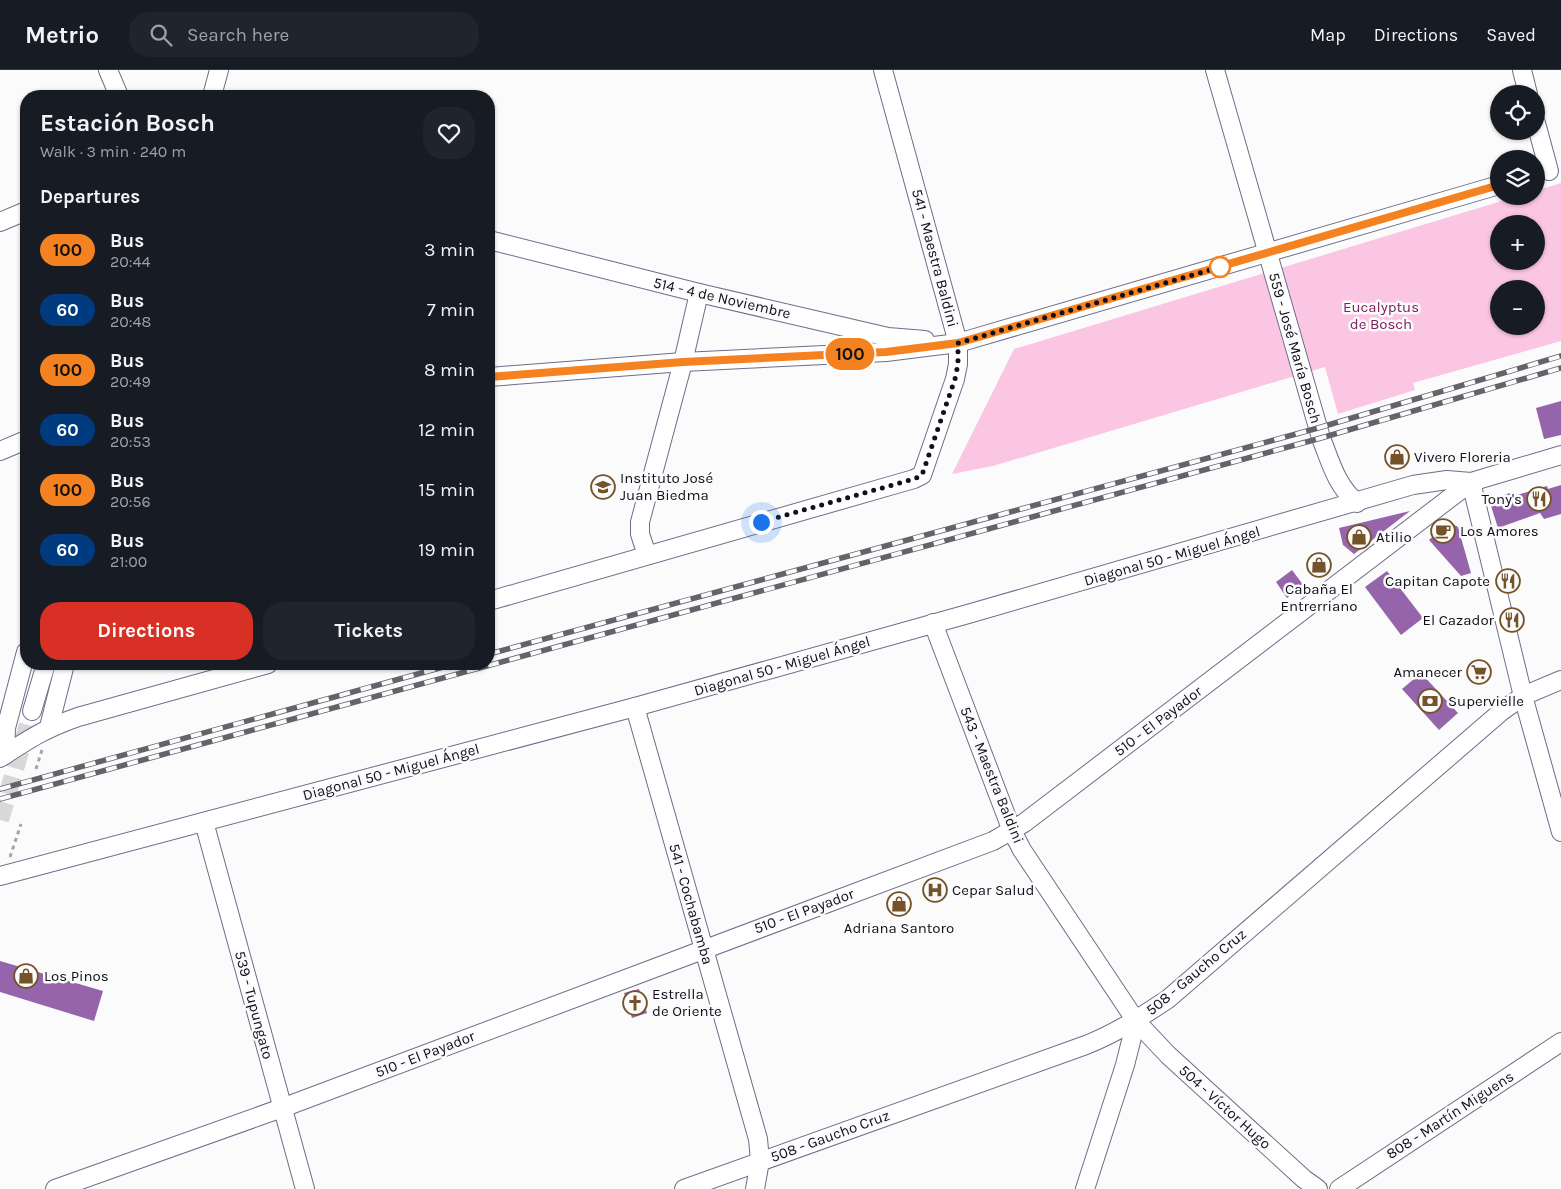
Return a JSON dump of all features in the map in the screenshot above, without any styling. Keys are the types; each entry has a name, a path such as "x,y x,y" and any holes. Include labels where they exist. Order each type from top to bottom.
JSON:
{"street":[{"path":"108,70 116,90"},
{"path":"214,90 219,70"},
{"name":"541 - Maestra Baldini","path":"647,555 914,479 922,475 955,379 958,364 958,343 883,70"},
{"name":"559 - José María Bosch","path":"1215,70 1321,438 1337,480 1344,492 1356,503"},
{"path":"1522,70 1526,85"},
{"path":"1541,140 1549,171"},
{"path":"495,377 683,362 886,352 958,343 1490,188"},
{"path":"0,222 20,214"},
{"name":"514 - 4 de Noviembre","path":"495,242 699,293 888,337 958,343"},
{"path":"495,599 647,555 640,534 640,522 683,362 699,293"},
{"path":"0,452 20,443"},
{"name":"Diagonal 50 - Miguel Ángel","path":"1,878 635,707 1356,503 1413,485 1447,480 1471,482 1561,455"},
{"path":"1471,482 1524,696 1561,832"},
{"name":"510 - El Payador","path":"55,1189 282,1108 703,948 993,841 1012,831 1471,482"},
{"name":"543 - Maestra Baldini","path":"933,623 1012,831 1136,1021"},
{"path":"3,757 3,726 20,670"},
{"path":"32,711 44,670"},
{"path":"49,727 63,670"},
{"path":"3,757 19,744 49,727 87,714 246,670"},
{"name":"508 - Gaucho Cruz","path":"684,1189 1102,1039 1136,1021 1168,998 1494,717 1524,696 1561,680"},
{"name":"541 - Cochabamba","path":"635,707 758,1139 760,1161 754,1189"},
{"name":"539 - Tupungato","path":"204,822 305,1189"},
{"path":"1085,1189 1125,1065 1136,1021"},
{"name":"504 - Víctor Hugo","path":"1136,1021 1168,1055 1304,1179 1318,1189"},
{"name":"808 - Martín Miguens","path":"1339,1189 1561,1042"}],"path":[{"path":"36,769 43,748"},
{"path":"16,844 21,824"}],"green space":[{"name":"Eucalyptus de Bosch","path":"1561,183 1561,341 1413,383 1415,390 1338,414 1325,367 993,466 952,474 1014,349 1490,204 1545,205 1545,188"}],"building":[{"path":"1561,401 1561,435 1544,439 1536,408"},
{"path":"1561,485 1561,514 1544,519 1540,513 1498,528 1491,506 1495,498 1513,492 1514,496 1547,486 1548,489"},
{"name":"Atilio","path":"1410,511 1354,554 1343,545 1339,528"},
{"path":"1449,522 1458,527 1471,573 1461,576 1429,540"},
{"path":"1292,570 1304,586 1287,598 1276,582"},
{"path":"1387,571 1423,618 1401,635 1365,587"},
{"name":"Supervielle","path":"1421,673 1458,713 1439,730 1402,689"},
{"name":"Los Pinos","path":"0,961 103,991 94,1021 0,992"},
{"name":"Estrella de Oriente","path":"639,989 647,1013 632,1018 624,993"}],"tunnel":[{"path":"0,820 32,711"}],"railway":[{"path":"495,652 1318,428 1561,356"},
{"path":"495,664 1321,438 1561,368"},
{"path":"0,789 432,670"},
{"path":"0,799 472,670"}],"bus line":[{"name":"100","path":"495,377 683,362 886,352 958,343 1490,188"}],"place":[{"name":"Vivero Floreria","path":"1397,457"},
{"name":"Instituto José Juan Biedma","path":"603,487"},
{"name":"Tony's","path":"1539,499"},
{"name":"Los Amores","path":"1443,531"},
{"name":"Atilio","path":"1359,537"},
{"name":"Cabaña El Entrerriano","path":"1319,565"},
{"name":"Capitan Capote","path":"1508,581"},
{"name":"El Cazador","path":"1512,620"},
{"name":"Amanecer","path":"1479,672"},
{"name":"Supervielle","path":"1430,701"},
{"name":"Cepar Salud","path":"935,890"},
{"name":"Adriana Santoro","path":"899,904"},
{"name":"Los Pinos","path":"26,976"},
{"name":"Estrella de Oriente","path":"635,1003"}],"route":[{"path":"761,522 914,479 922,475 955,379 958,364 958,343 1220,267"}]}
